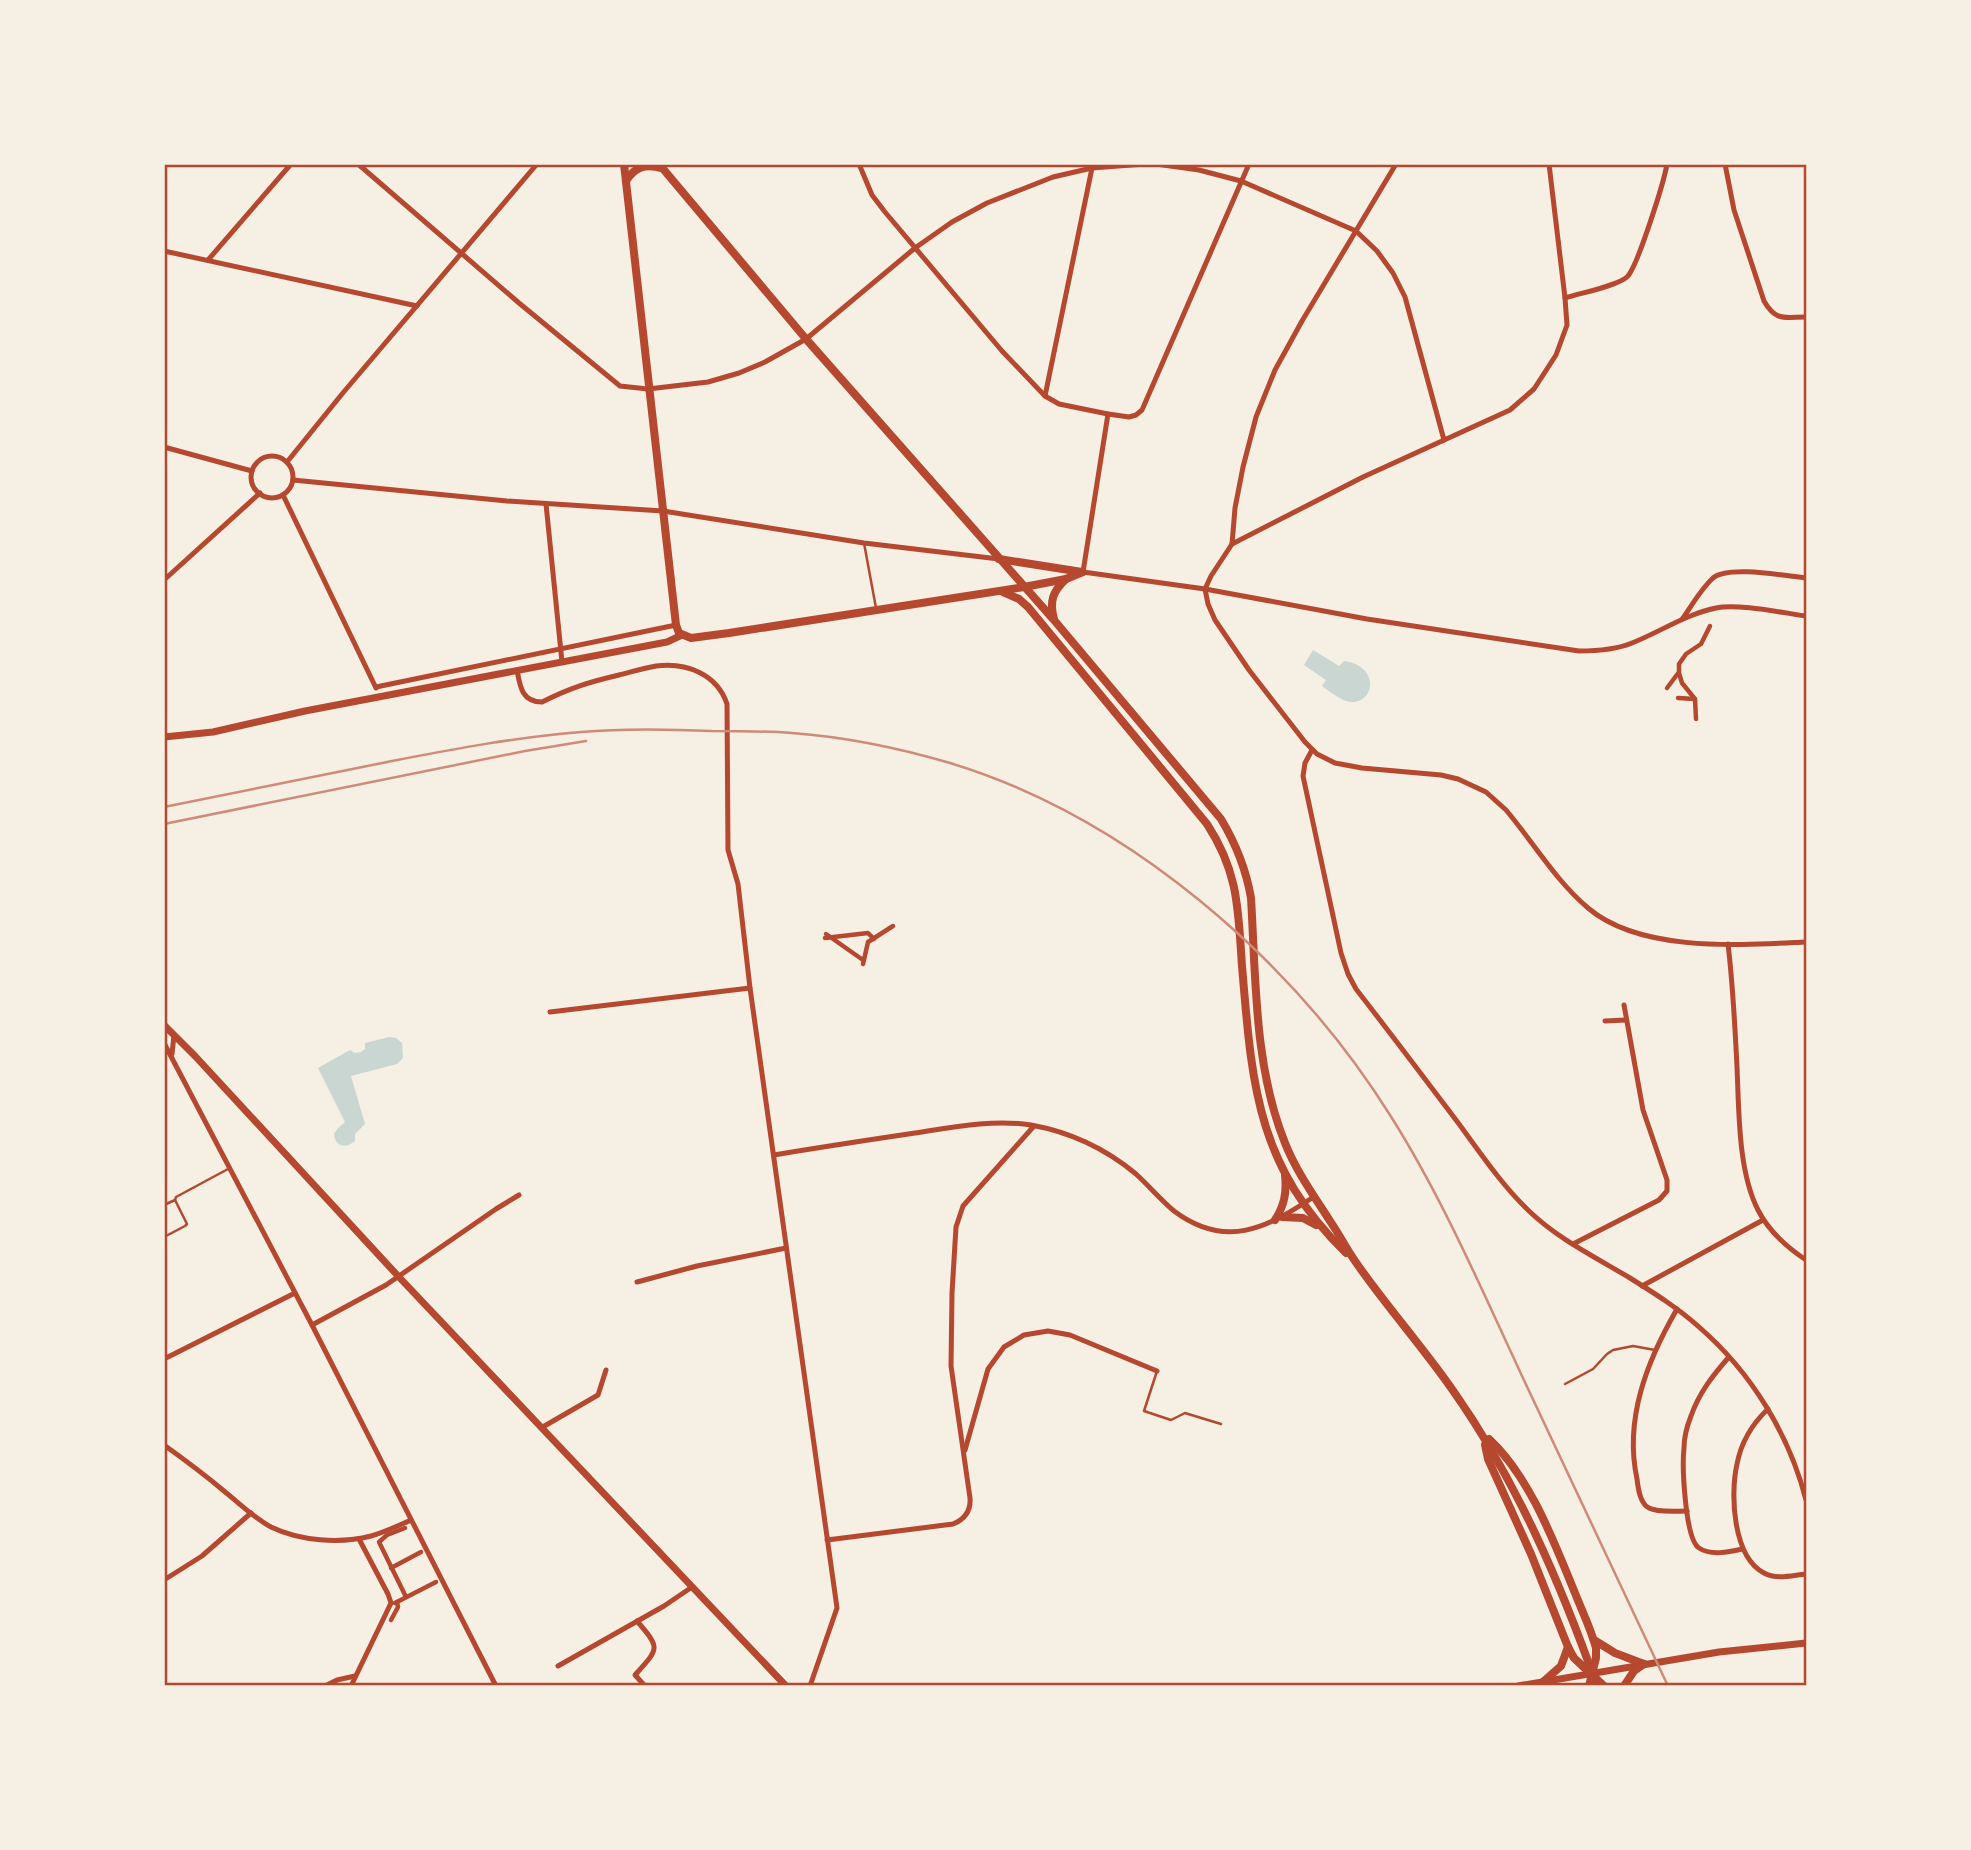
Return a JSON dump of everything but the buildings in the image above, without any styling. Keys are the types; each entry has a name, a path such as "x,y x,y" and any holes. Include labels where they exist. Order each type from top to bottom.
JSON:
{"main road":[{"path":"624,164 677,630 687,637 1000,591 1066,579 1083,572"},
{"path":"626,184 630,174 640,166 660,166 806,339 1054,620 1221,819 1233,839 1246,873 1251,898 1262,1061 1273,1108 1286,1145 1354,1260 1426,1353 1481,1432 1543,1549 1596,1679"},
{"path":"999,559 1083,572"},
{"path":"1042,584 1048,578 1048,567"},
{"path":"1054,620 1051,610 1054,593 1066,579"},
{"path":"1000,591 1010,594 1028,607 1207,824 1227,858 1237,898 1249,1054 1258,1106 1284,1172 1303,1204 1323,1230 1354,1260"},
{"path":"1284,1172 1285,1196 1279,1218 1303,1218 1323,1230"},
{"path":"1481,1432 1502,1451 1555,1544 1594,1640 1596,1679 1589,1685"},
{"path":"1481,1432 1489,1459 1542,1579 1568,1647 1574,1658 1596,1679"},
{"path":"1594,1640 1615,1653 1644,1664"},
{"path":"1543,1682 1561,1666 1568,1647"},
{"path":"1624,1685 1634,1671 1644,1664"},
{"path":"1543,1682 1555,1685"}],"street":[{"path":"208,260 291,164"},
{"path":"358,164 620,386 648,389 708,382 765,362 806,339 915,248 952,222 987,203 1054,177 1092,166 1145,164"},
{"path":"287,462 537,164"},
{"path":"859,164 884,212 1002,351 1045,396 1059,404 1129,416 1142,410 1249,164"},
{"path":"1156,164 1199,170 1241,181 1356,231 1377,251 1393,273 1405,297 1444,440"},
{"path":"1396,164 1302,321 1275,370 1256,417 1235,508 1232,544 1205,589 1215,620 1249,670 1312,750 1335,763 1441,775 1474,785 1493,797 1506,810 1572,893 1595,914 1651,938 1665,941 1728,944 1807,942"},
{"path":"1232,544 1363,477 1510,410 1534,389 1556,355 1567,325 1549,164"},
{"path":"1566,298 1627,277 1633,269 1667,164"},
{"path":"1725,164 1734,210 1764,302 1770,312 1782,317 1807,317"},
{"path":"1045,396 1092,166"},
{"path":"164,251 417,306"},
{"path":"1108,414 1083,572 1205,589 1367,619 1579,651 1602,651 1631,643 1683,618 1717,607 1807,616"},
{"path":"164,447 252,471"},
{"path":"267,457 278,457 287,462 293,472 290,488 283,495 272,498 260,493 252,482 252,471 258,462 267,457"},
{"path":"293,480 546,504 663,511 864,543 999,559"},
{"path":"164,580 260,493"},
{"path":"283,495 379,697"},
{"path":"546,504 562,662"},
{"path":"1683,618 1713,578 1720,574 1733,572 1807,578"},
{"path":"376,687 676,625"},
{"path":"1696,719 1695,699 1682,682 1679,663 1686,653 1701,644 1710,626"},
{"path":"164,737 213,732 297,712 687,637"},
{"path":"517,670 522,690 528,699 542,702 580,684 657,666 677,666 693,669 712,681 720,688 727,704 728,850 738,884 750,988 837,1608 810,1685"},
{"path":"1667,688 1679,672"},
{"path":"1678,698 1695,699"},
{"path":"1312,750 1305,763 1303,776 1341,953 1356,989 1514,1195 1537,1219 1677,1309 1708,1334 1729,1357 1768,1409 1805,1485 1807,1500"},
{"path":"874,939 868,933 827,936 863,962 868,942 874,939 893,926"},
{"path":"1728,944 1734,992 1743,1154 1752,1196 1763,1220 1796,1254 1807,1260"},
{"path":"550,1012 750,988"},
{"path":"1573,1244 1659,1200 1667,1191 1667,1180 1643,1110 1624,1005"},
{"path":"1605,1021 1626,1020"},
{"path":"164,1026 786,1685"},
{"path":"174,1035 172,1052 177,1066"},
{"path":"164,1043 496,1685"},
{"path":"774,1155 969,1125 999,1123 1034,1126 1083,1140 1112,1156 1137,1175 1173,1210 1195,1225 1227,1232 1246,1231 1264,1226 1315,1196"},
{"path":"827,1540 953,1524 961,1521 968,1513 971,1503 951,1354 956,1227 963,1206 1034,1126"},
{"path":"312,1325 398,1276 519,1195"},
{"path":"1642,1286 1763,1220"},
{"path":"636,1282 697,1266 786,1248"},
{"path":"164,1359 295,1293"},
{"path":"1677,1309 1655,1350 1637,1404 1634,1459 1639,1491 1645,1505 1652,1510 1687,1511"},
{"path":"965,1453 988,1369 1004,1347 1024,1335 1048,1331 1070,1335 1157,1371"},
{"path":"1729,1357 1703,1390 1687,1427 1683,1453 1690,1534 1697,1547 1714,1552 1742,1549"},
{"path":"541,1428 598,1395 606,1370"},
{"path":"1768,1409 1748,1434 1736,1466 1737,1532 1742,1549 1756,1568 1765,1574 1780,1577 1807,1574"},
{"path":"164,1445 251,1513 289,1534 309,1538 359,1539 411,1520"},
{"path":"164,1580 202,1556 251,1513"},
{"path":"405,1528 380,1538 379,1547 406,1597"},
{"path":"351,1685 391,1603 359,1539"},
{"path":"391,1569 421,1552"},
{"path":"391,1620 398,1607 396,1602 436,1582"},
{"path":"558,1666 664,1606 692,1587"},
{"path":"637,1621 653,1641 655,1648 652,1656 635,1675 645,1685"},
{"path":"1518,1685 1596,1679 1644,1664 1719,1652 1807,1643"},
{"path":"325,1685 355,1676"}],"lane":[{"path":"864,543 876,610"},
{"path":"164,1205 229,1168"},
{"path":"164,1237 187,1224 175,1200"},
{"path":"1565,1384 1594,1369 1613,1350 1633,1346 1655,1350"},
{"path":"1157,1371 1144,1411 1171,1420 1185,1413 1221,1424"}],"shaded area":[{"path":"1313,650 1339,666 1344,661 1365,671 1370,686 1363,699 1346,701 1322,686 1326,680 1304,665"},
{"path":"389,1037 402,1043 403,1058 397,1064 351,1076 365,1124 355,1134 355,1141 348,1145 339,1144 334,1134 345,1122 318,1068 350,1050 361,1052 365,1049 365,1043"}],"railway":[{"path":"164,807 486,744 581,732 663,729 792,733 892,748 950,763 1016,787 1080,819 1142,857 1200,901 1255,949 1305,1002 1350,1057 1390,1115 1427,1178 1460,1243 1668,1686"},
{"path":"164,824 586,741"}]}
